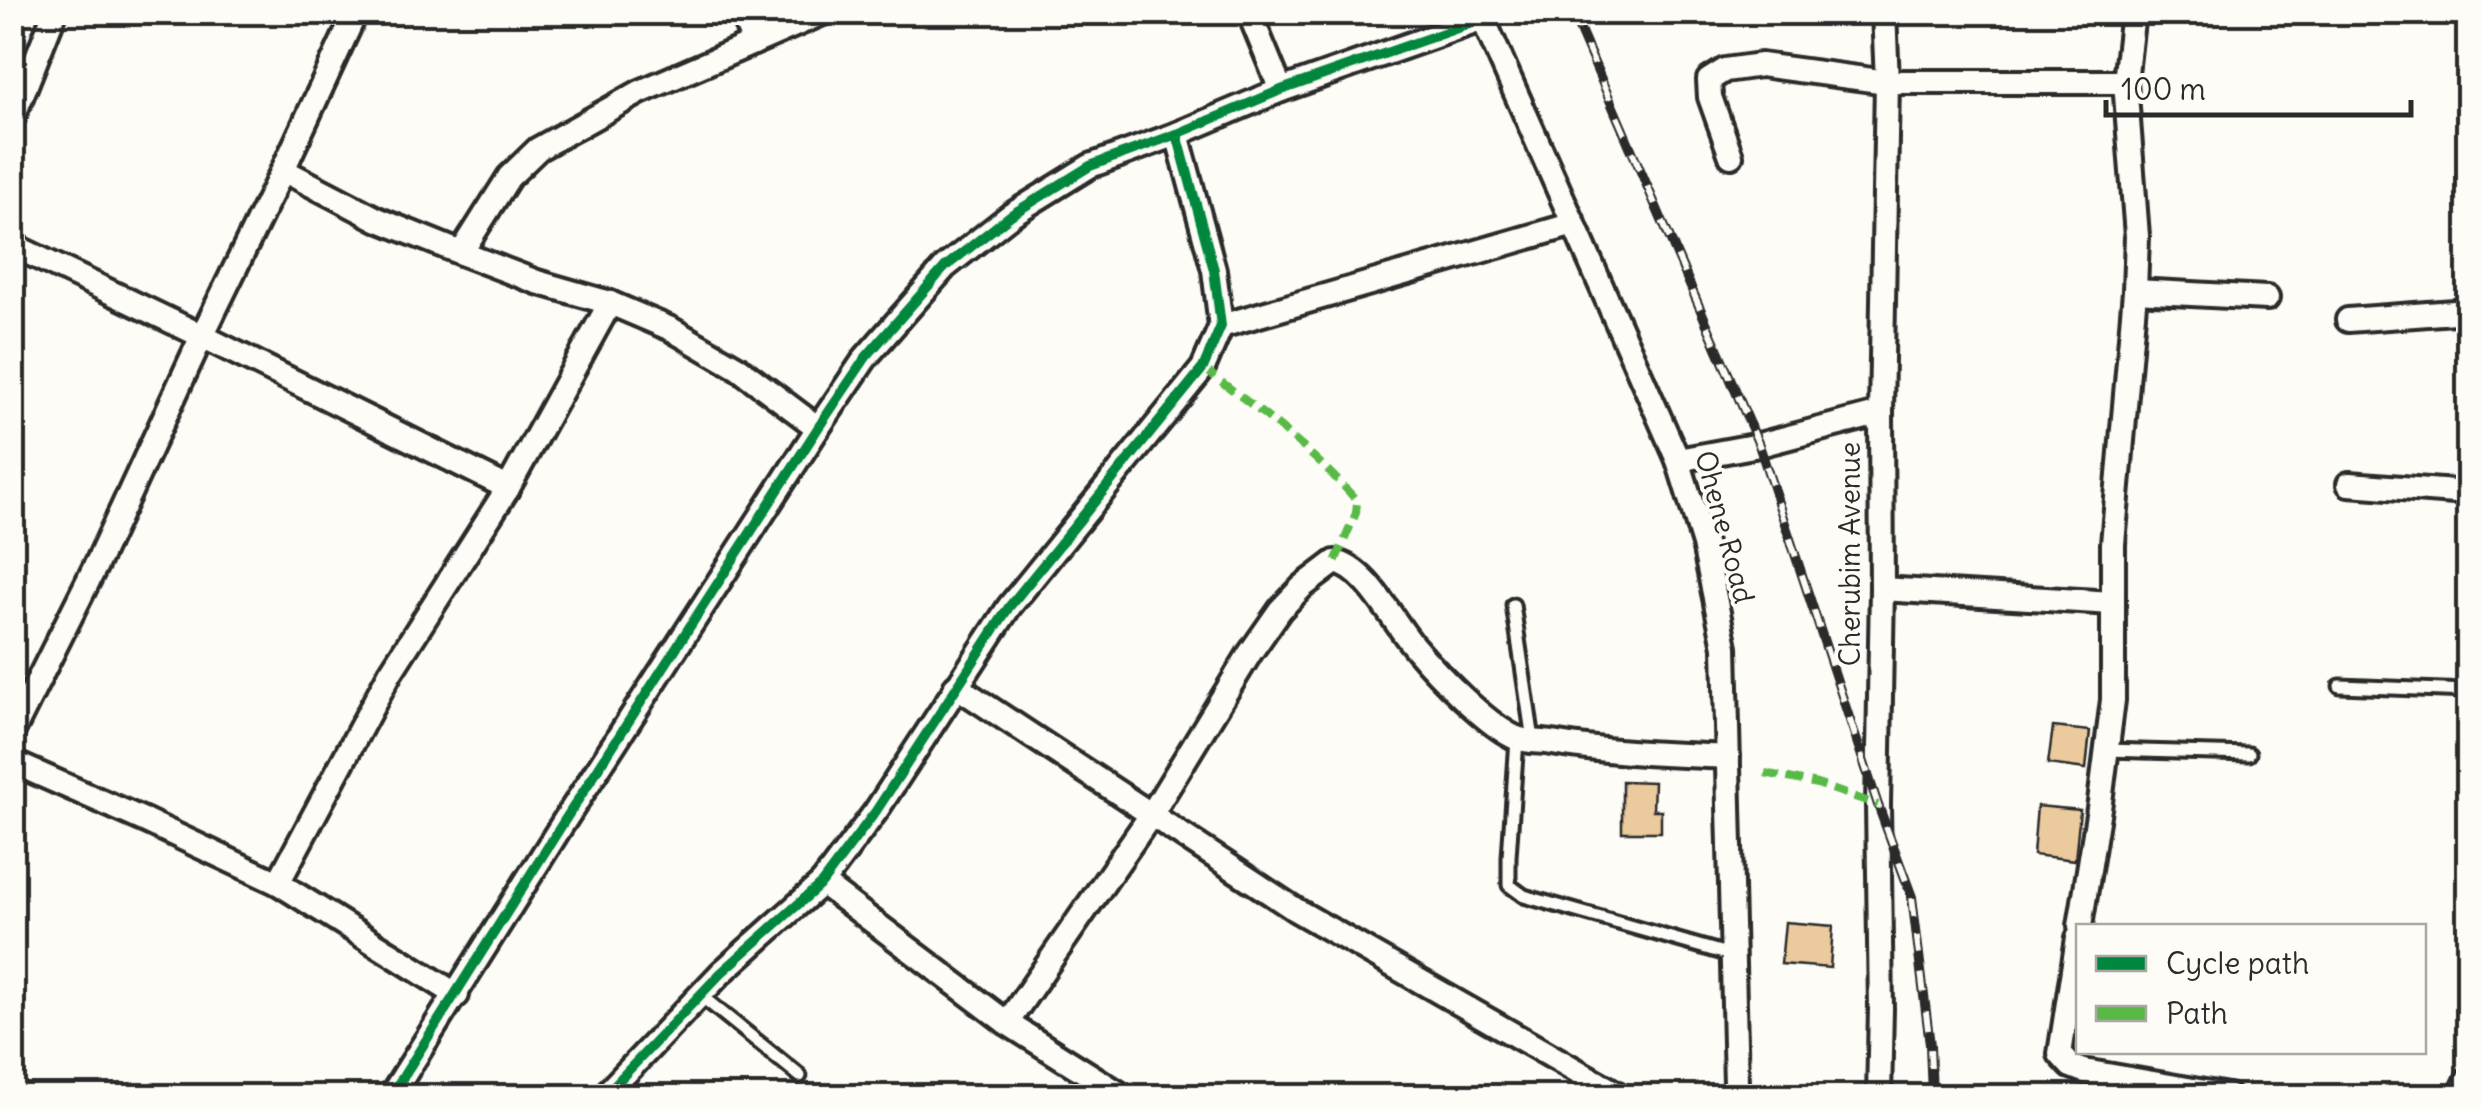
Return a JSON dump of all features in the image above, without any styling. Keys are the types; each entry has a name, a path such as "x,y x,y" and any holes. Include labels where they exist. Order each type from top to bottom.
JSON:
{"street":[{"path":"12,120 56,12"},
{"path":"12,734 98,561 356,12"},
{"path":"741,12 754,43"},
{"path":"461,253 509,177 538,149 640,92 825,12"},
{"path":"1249,12 1281,90"},
{"name":"Cherubim Avenue","path":"1879,1096 1881,413 1887,82 1884,12"},
{"path":"2080,924 2113,700 2113,544 2136,291 2137,236 2125,82 2133,12"},
{"path":"391,1096 818,428 876,346 933,281 1010,214 1090,166 1482,16"},
{"name":"Ohene Road","path":"1482,16 1678,460 1704,544 1724,647 1734,956 1734,1096"},
{"path":"1731,156 1710,96 1709,80 1725,70 1761,65 1887,82 2125,82"},
{"path":"604,1096 720,973 822,883 876,811 1009,607 1203,368 1221,326 1214,270 1177,134"},
{"path":"283,170 378,218 461,253 671,329 738,368 818,428"},
{"path":"1221,326 1574,224"},
{"path":"12,245 508,488"},
{"path":"2136,291 2267,298"},
{"path":"278,883 390,673 508,488 610,304"},
{"path":"2348,320 2468,311"},
{"path":"1678,460 1759,445 1881,413"},
{"path":"2349,484 2468,493"},
{"path":"1007,1023 1151,815 1250,652 1302,587 1335,562 1346,564 1361,576 1416,649 1500,728 1525,740 1586,749 1728,758"},
{"path":"1882,589 2113,603"},
{"path":"956,686 1296,910 1621,1096"},
{"path":"12,762 278,883 456,995"},
{"path":"822,883 1007,1023 1123,1096"},
{"path":"2076,951 2060,1054 2071,1066 2228,1096"},
{"path":"2460,1096 2468,1078"}],"lane":[{"path":"1513,606 1525,740 1509,857 1510,886 1524,896 1734,956"},
{"path":"2340,686 2468,690"},
{"path":"2106,750 2248,754"},
{"path":"700,995 800,1076"}],"building":[{"path":"2053,727 2090,731 2086,769 2048,764"},
{"path":"1622,781 1654,782 1653,810 1661,810 1661,832 1622,832"},
{"path":"2037,806 2080,810 2075,860 2033,855"},
{"path":"1785,922 1833,926 1830,968 1781,964"}],"railway":[{"path":"1572,12 1759,445 1912,897 1930,1045 1932,1096"}],"marked path":[{"path":"1203,368 1303,447 1357,501 1356,513 1335,562"},
{"path":"1765,773 1817,784 1878,805"}],"cycle path":[{"path":"391,1096 818,428 866,357 945,267 1011,215 1090,166 1281,90 1483,19"},
{"path":"604,1096 721,973 822,883 876,811 1009,607 1203,368 1221,326 1214,270 1177,134"}]}
